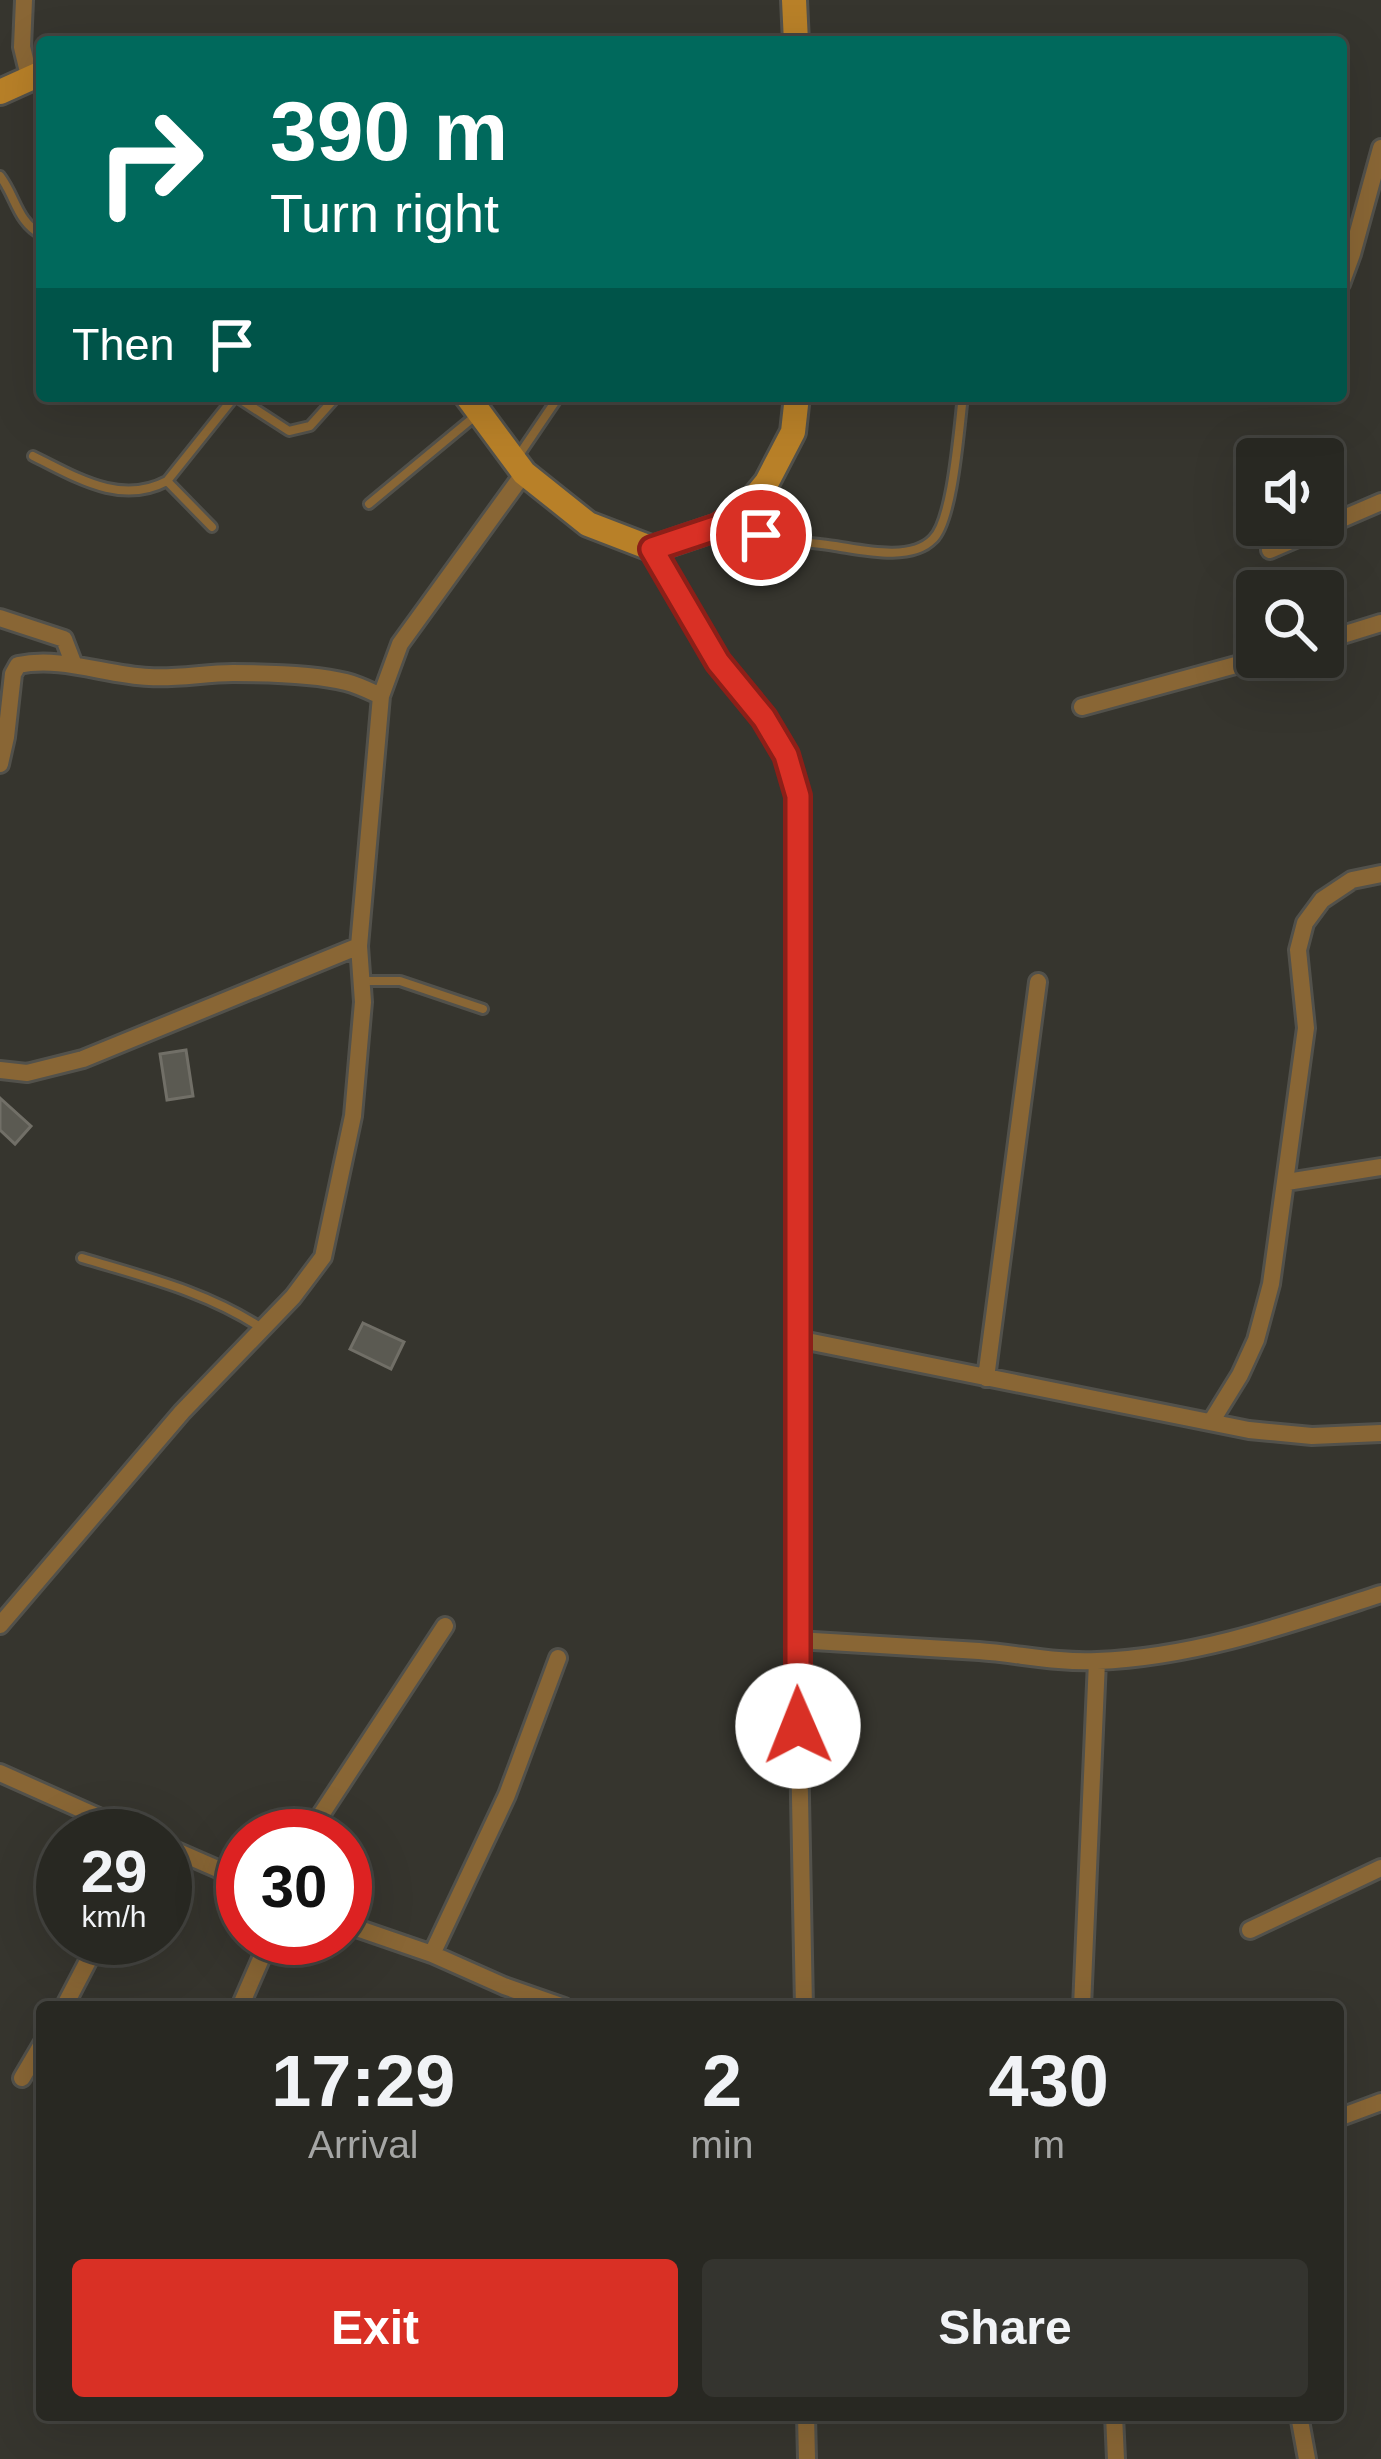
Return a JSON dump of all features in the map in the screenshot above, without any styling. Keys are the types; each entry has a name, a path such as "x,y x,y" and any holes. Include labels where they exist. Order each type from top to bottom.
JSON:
{"street":[{"path":"0,92 36,75 22,47 24,0"},
{"path":"794,0 796,36"},
{"path":"1347,268 1381,148"},
{"path":"652,549 718,527 745,509 794,433 797,402"},
{"path":"473,404 520,468 588,524 652,549 718,662 764,718 786,755 798,796 796,1640 804,2001"},
{"path":"0,1625 182,1412 293,1298 323,1257 353,1116 363,1002 359,946 382,696 400,644 520,468"},
{"path":"1270,550 1381,502"},
{"path":"0,619 64,640 74,665"},
{"path":"1344,634 1381,623"},
{"path":"0,764 18,665 74,665 142,677 230,673 330,680 382,696"},
{"path":"1082,707 1236,665"},
{"path":"1211,1422 1256,1340 1271,1284 1306,1028 1298,950 1305,923 1322,900 1352,880 1381,874"},
{"path":"0,1070 27,1072 82,1059 359,946"},
{"path":"986,1378 1038,982"},
{"path":"1287,1182 1381,1167"},
{"path":"797,1339 1250,1430 1312,1436 1381,1433"},
{"path":"796,1640 1097,1661 1154,1656 1252,1636 1381,1594"},
{"path":"325,1809 445,1626"},
{"path":"432,1954 507,1795 558,1658"},
{"path":"1082,2001 1097,1661"},
{"path":"0,1773 81,1809"},
{"path":"1250,1930 1381,1868"},
{"path":"372,1933 546,2001"},
{"path":"67,2001 86,1965"},
{"path":"243,2001 258,1965"},
{"path":"22,2078 36,2054"},
{"path":"1344,2116 1381,2102"},
{"path":"806,2421 807,2459"},
{"path":"1114,2421 1116,2459"},
{"path":"1300,2421 1307,2459"}],"lane":[{"path":"0,176 20,216 36,231"},
{"path":"33,456 87,483 146,491 167,481 230,402"},
{"path":"244,402 289,431 310,426 332,402"},
{"path":"520,468 556,402"},
{"path":"731,518 761,535 881,554 920,548 933,540 945,520 962,402"},
{"path":"370,504 473,404"},
{"path":"167,481 212,527"},
{"path":"361,981 400,981 483,1009"},
{"path":"82,1258 196,1293 263,1329"}],"building":[{"path":"186,1050 193,1096 167,1100 160,1054"},
{"path":"0,1098 31,1126 15,1144 0,1130"},
{"path":"363,1323 404,1342 391,1369 350,1349"}],"route":[{"path":"761,535 731,518 718,527 652,549 718,662 764,718 786,755 798,796 798,1726"}]}
